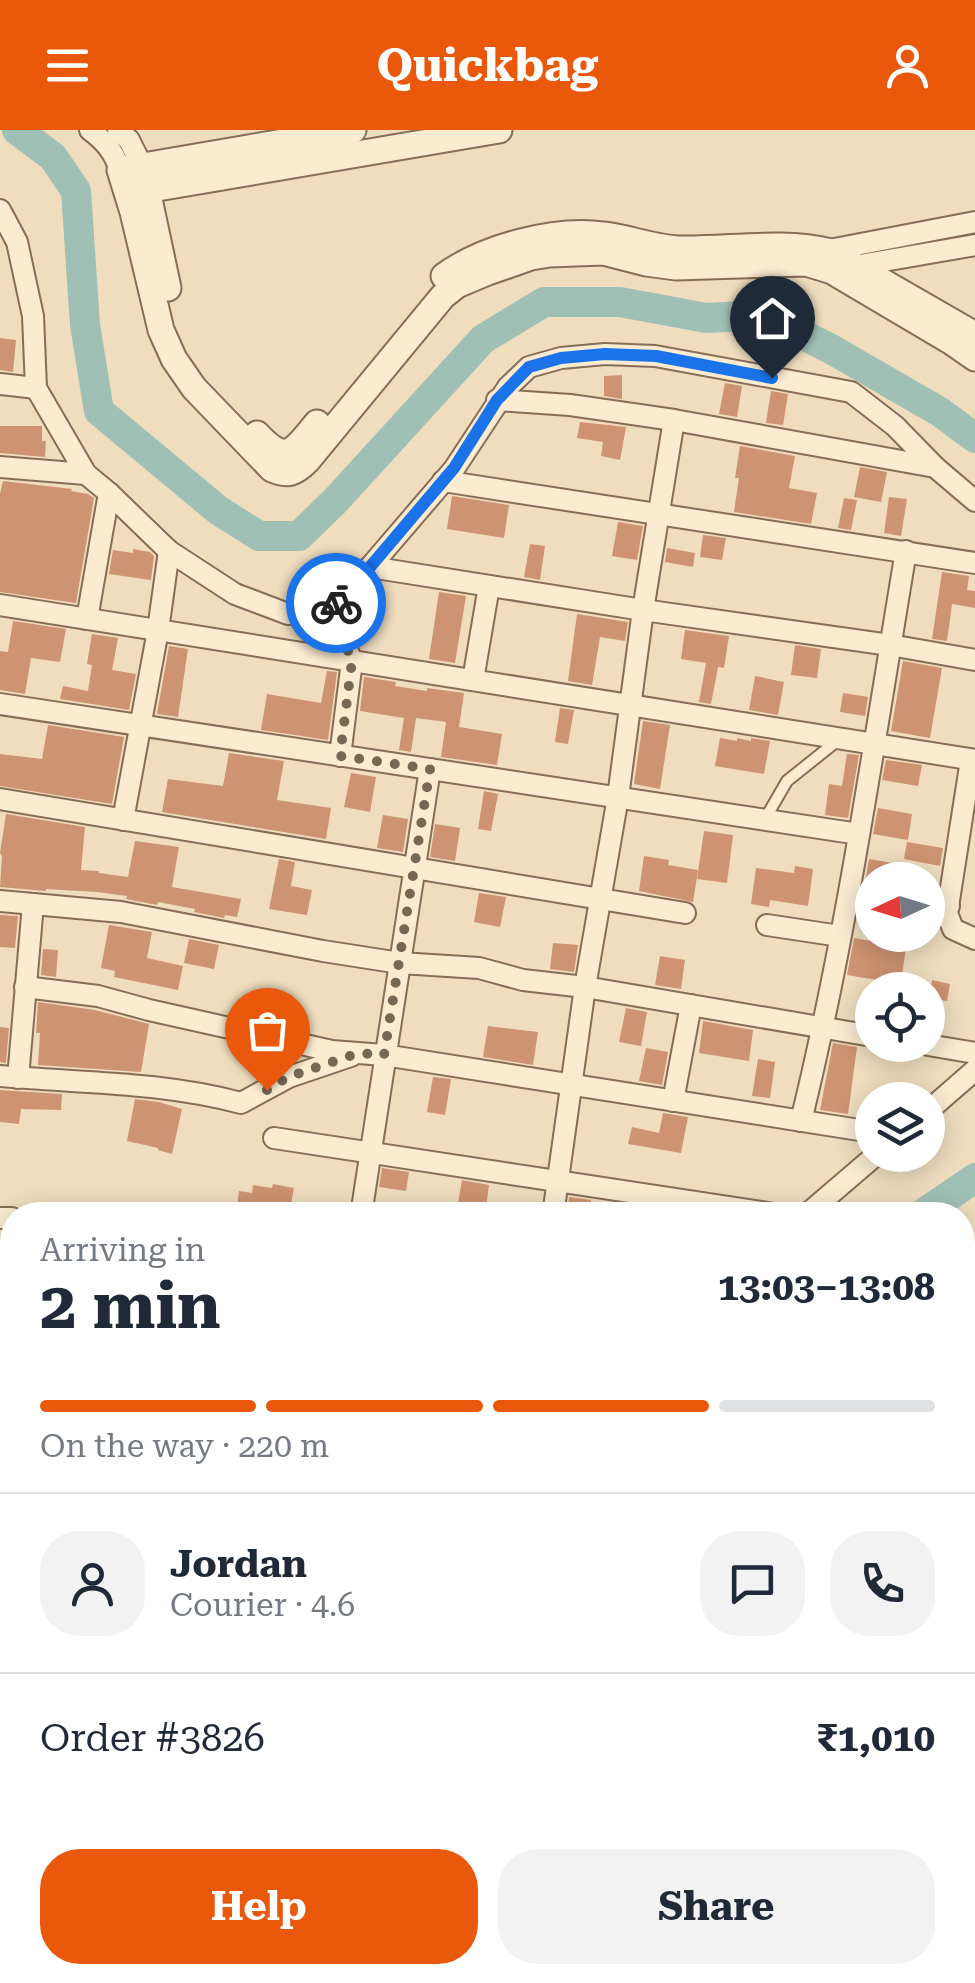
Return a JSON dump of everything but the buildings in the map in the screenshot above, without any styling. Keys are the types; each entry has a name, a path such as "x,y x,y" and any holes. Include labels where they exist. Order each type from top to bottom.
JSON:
{"street":[{"path":"90,130 104,140 134,180"},
{"path":"118,130 129,140 134,180 175,322 187,350 207,380 276,452 286,453 298,445 433,284 484,253 528,240 579,234 679,249 808,247 975,358"},
{"path":"134,180 352,138 499,130"},
{"path":"0,211 17,242 33,316 36,388 86,474 169,551 235,594 288,614 316,613 336,602 454,468 497,400 529,367 561,358 605,354 656,356 850,392 876,409 975,502"},
{"path":"829,263 975,222"},
{"path":"829,263 975,245"},
{"path":"829,263 975,335"},
{"path":"0,384 36,388"},
{"path":"497,400 570,405 674,420 935,467"},
{"path":"555,1202 618,797 642,610 674,420"},
{"path":"0,467 86,474"},
{"path":"443,481 975,563"},
{"path":"87,619 109,492"},
{"path":"123,820 169,551"},
{"path":"801,1121 824,1028 906,552"},
{"path":"370,567 975,660"},
{"path":"473,680 489,586"},
{"path":"336,602 340,631 352,661 340,756"},
{"path":"0,605 973,760 945,875"},
{"path":"0,704 859,834"},
{"path":"363,1202 430,769"},
{"path":"0,799 685,912"},
{"path":"849,889 855,890"},
{"path":"0,901 121,912 323,951 400,963 479,968 524,980 855,1033"},
{"path":"33,904 25,987 9,1077 203,1092 241,1102 288,1077 359,1053"},
{"path":"945,911 954,929 975,939"},
{"path":"767,925 840,936"},
{"path":"25,987 98,996 332,1051 384,1055 855,1129"},
{"path":"673,1101 691,1005"},
{"path":"945,1048 975,1053"},
{"path":"945,1096 975,1070"},
{"path":"274,1138 693,1202"},
{"path":"821,1202 856,1172"}],"lane":[{"path":"764,820 788,781 840,739"}],"waterway":[{"path":"17,130 53,157 76,191 85,325 99,411 218,510 259,536 299,536 483,339 544,302 620,302 706,318 763,315 940,412 975,438"},
{"path":"940,1202 975,1178"}],"way so far":[{"path":"267,1090 288,1077 359,1053 384,1055 430,769 340,756 352,661 340,631 336,603"}],"route":[{"path":"336,603 454,468 497,400 529,367 561,358 605,354 656,356 772,378"}]}
